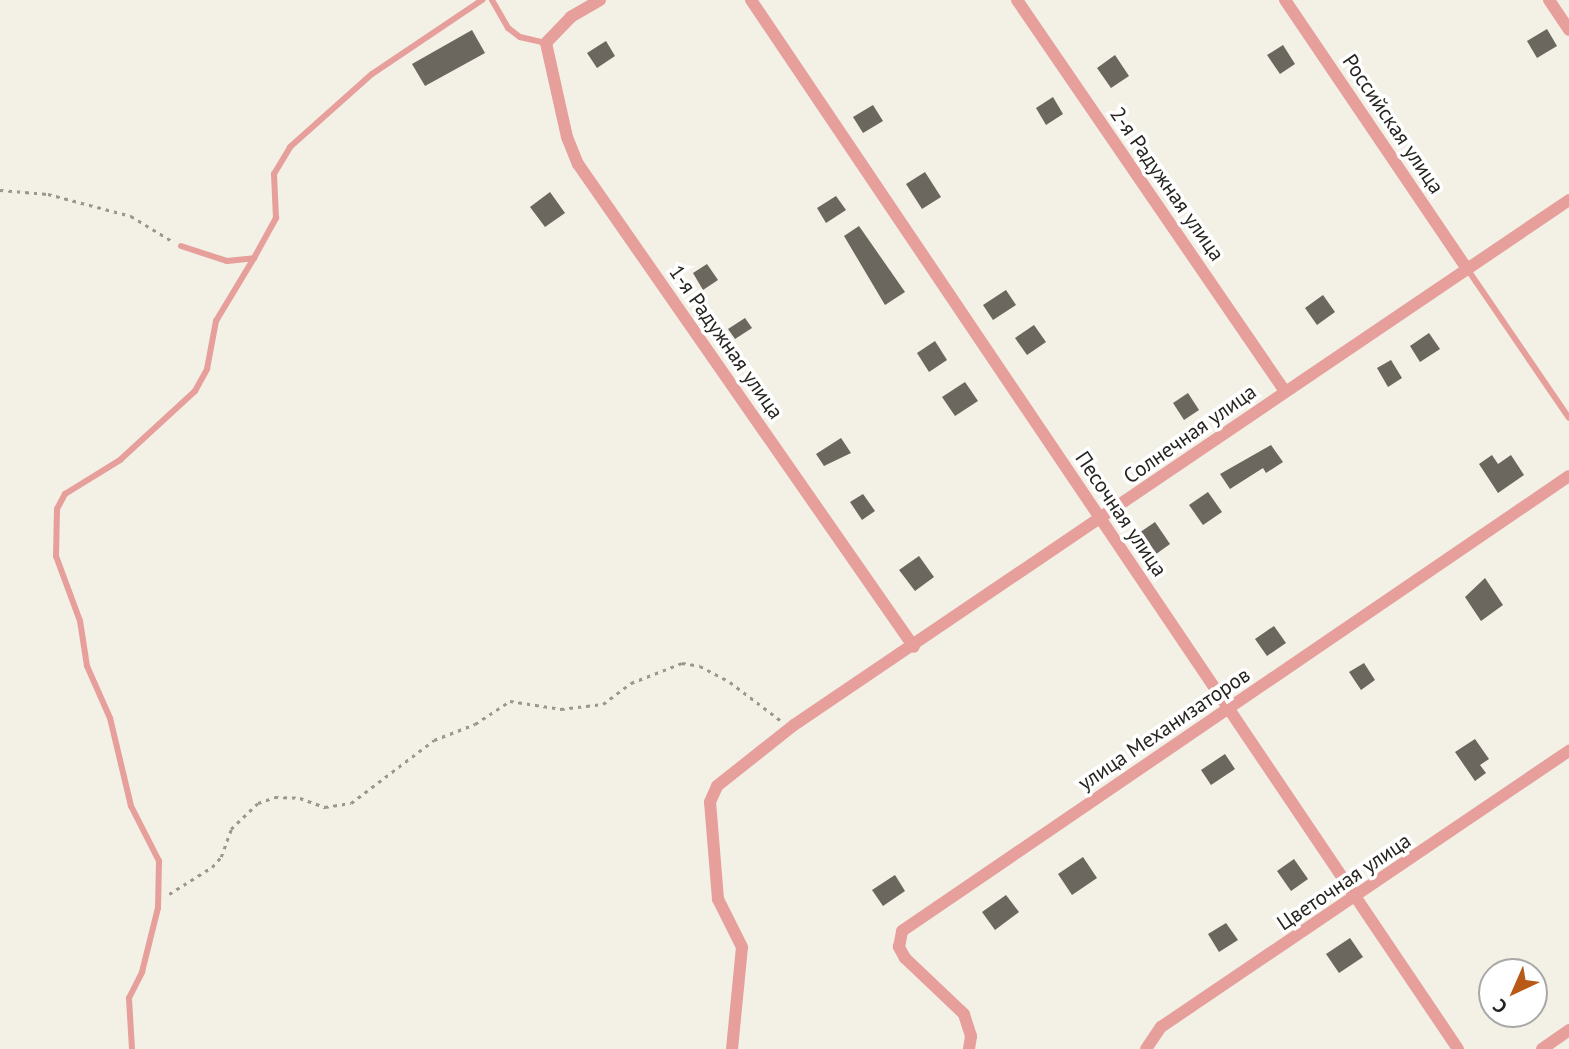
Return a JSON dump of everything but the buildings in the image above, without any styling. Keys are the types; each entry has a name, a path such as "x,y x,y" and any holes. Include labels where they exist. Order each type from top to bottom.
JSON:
{"street":[{"path":"545,43 570,18 600,0"},
{"name":"Песочная улица","path":"751,0 1458,1049"},
{"name":"2-я Радужная улица","path":"1017,0 1285,391"},
{"name":"Российская улица","path":"1285,0 1468,270"},
{"path":"1549,0 1569,30"},
{"name":"1-я Радужная улица","path":"545,43 578,164 914,647"},
{"name":"Солнечная улица","path":"732,1049 742,947 718,899 710,802 717,786 730,773 794,725 914,647 1285,391 1569,200"},
{"name":"улица Механизаторов","path":"969,1049 971,1036 964,1014 905,958 899,947 902,931 1569,476"},
{"name":"Цветочная улица","path":"1146,1049 1161,1027 1356,898 1569,751"},
{"path":"1542,1049 1569,1030"}],"lane":[{"path":"492,0 508,28 520,37 545,43"},
{"path":"132,1049 129,998 142,972 158,908 159,860 131,806 110,718 87,666 80,621 56,556 57,509 65,494 120,460 195,391 206,369 216,321 276,218 274,174 290,147 372,74 478,1"},
{"path":"181,246 227,261 254,258"},
{"path":"1468,270 1569,418"}],"path":[{"path":"0,190 48,194 131,216 181,246"},
{"path":"158,908 169,894 212,867 221,858 231,830 258,803 275,797 300,798 325,807 351,803 433,740 475,724 510,701 561,709 603,704 631,683 682,663 700,666 730,682 770,716 794,725"}]}
